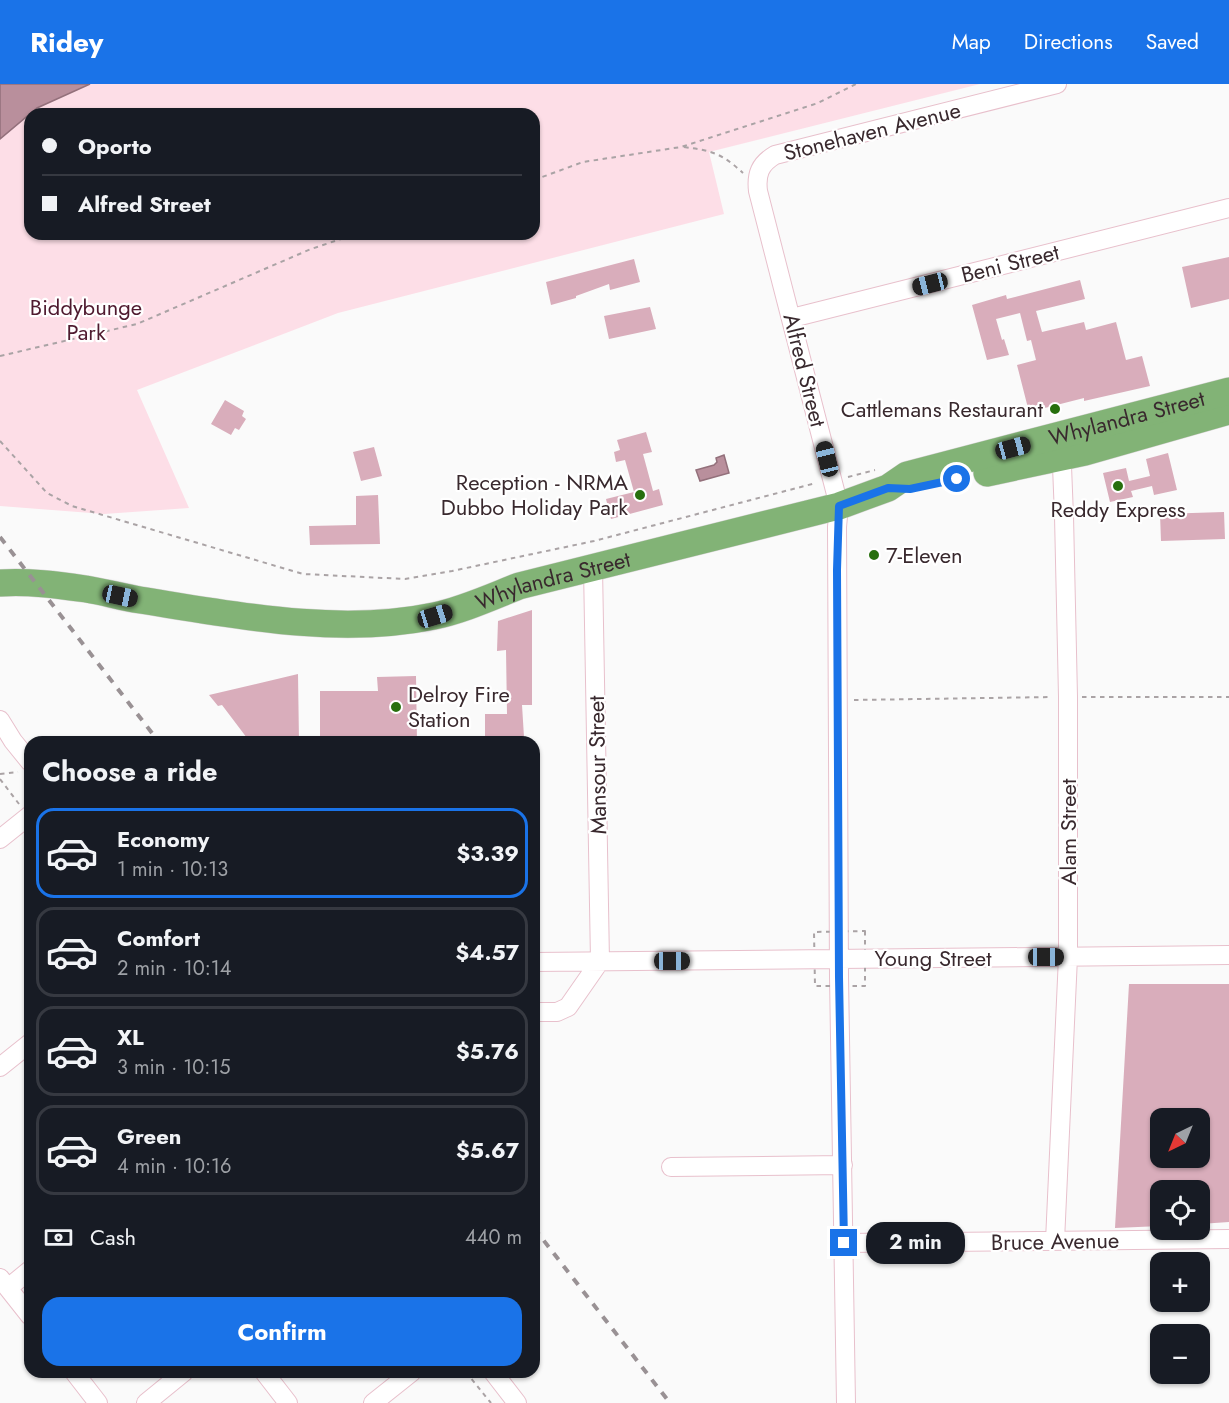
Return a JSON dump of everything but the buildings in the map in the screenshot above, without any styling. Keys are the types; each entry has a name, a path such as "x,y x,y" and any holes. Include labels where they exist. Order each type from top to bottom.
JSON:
{"highway":[{"name":"Whylandra Street","path":"5,584 87,589 137,600 329,624 370,624 435,616 470,606 519,586 593,568 885,478 907,475 1229,391"},
{"name":"Whylandra Street","path":"885,478 910,489 1060,458 1229,411"}],"street":[{"name":"Stonehaven Avenue","path":"760,167 775,155 1057,84"},
{"name":"Alfred Street","path":"760,167 757,179 758,191 835,493 846,1403"},
{"name":"Beni Street","path":"792,318 1229,208"},
{"path":"1034,442 1052,446 1058,451 1060,458"},
{"name":"Alam Street","path":"1055,1241 1068,957 1068,697 1064,516 1060,458"},
{"name":"Mansour Street","path":"593,568 600,962"},
{"path":"0,720 6,736 24,765"},
{"path":"0,839 24,819"},
{"name":"Young Street","path":"540,962 1229,956"},
{"path":"540,1012 557,1012 568,1007 600,962"},
{"path":"0,1067 24,1048"},
{"path":"671,1167 843,1165"},
{"name":"Bruce Avenue","path":"844,1243 1229,1239"},
{"path":"24,1273 4,1283 24,1308"},
{"path":"79,1378 99,1403"},
{"path":"146,1403 177,1378"},
{"path":"269,1378 288,1403"},
{"path":"373,1403 404,1378"},
{"path":"498,1378 517,1403"}],"path":[{"path":"540,178 583,162 681,147 818,103 856,84"},
{"path":"681,147 713,151 728,159 758,191"},
{"path":"0,356 136,324 311,249 338,240"},
{"path":"0,441 47,493 72,506 303,574 405,579 452,572 835,493 885,478"},
{"path":"837,701 1229,697"},
{"path":"0,774 24,767"},
{"path":"0,779 24,809"},
{"path":"471,1378 491,1403"}],"green space":[{"name":"Biddybunge Park","path":"90,84 980,84 709,152 724,214 338,313 137,390 189,508 104,514 0,506 0,139 24,119 24,240 540,240 540,108 37,108"}],"shaded area":[{"path":"0,84 90,84 37,108 24,108 24,119 0,139"},
{"path":"724,455 729,473 700,481 696,470 714,465 717,462 716,458"}],"railway":[{"path":"0,537 154,736"},
{"path":"540,1236 670,1403"}],"place":[{"name":"Cattlemans Restaurant","path":"1055,409"},
{"name":"Reddy Express","path":"1118,486"},
{"name":"Reception - NRMA Dubbo Holiday Park","path":"640,495"},
{"name":"7-Eleven","path":"874,555"},
{"name":"Delroy Fire Station","path":"396,707"}],"route":[{"path":"844,1243 839,977 837,526 839,506 888,488 910,489 957,479"}]}
